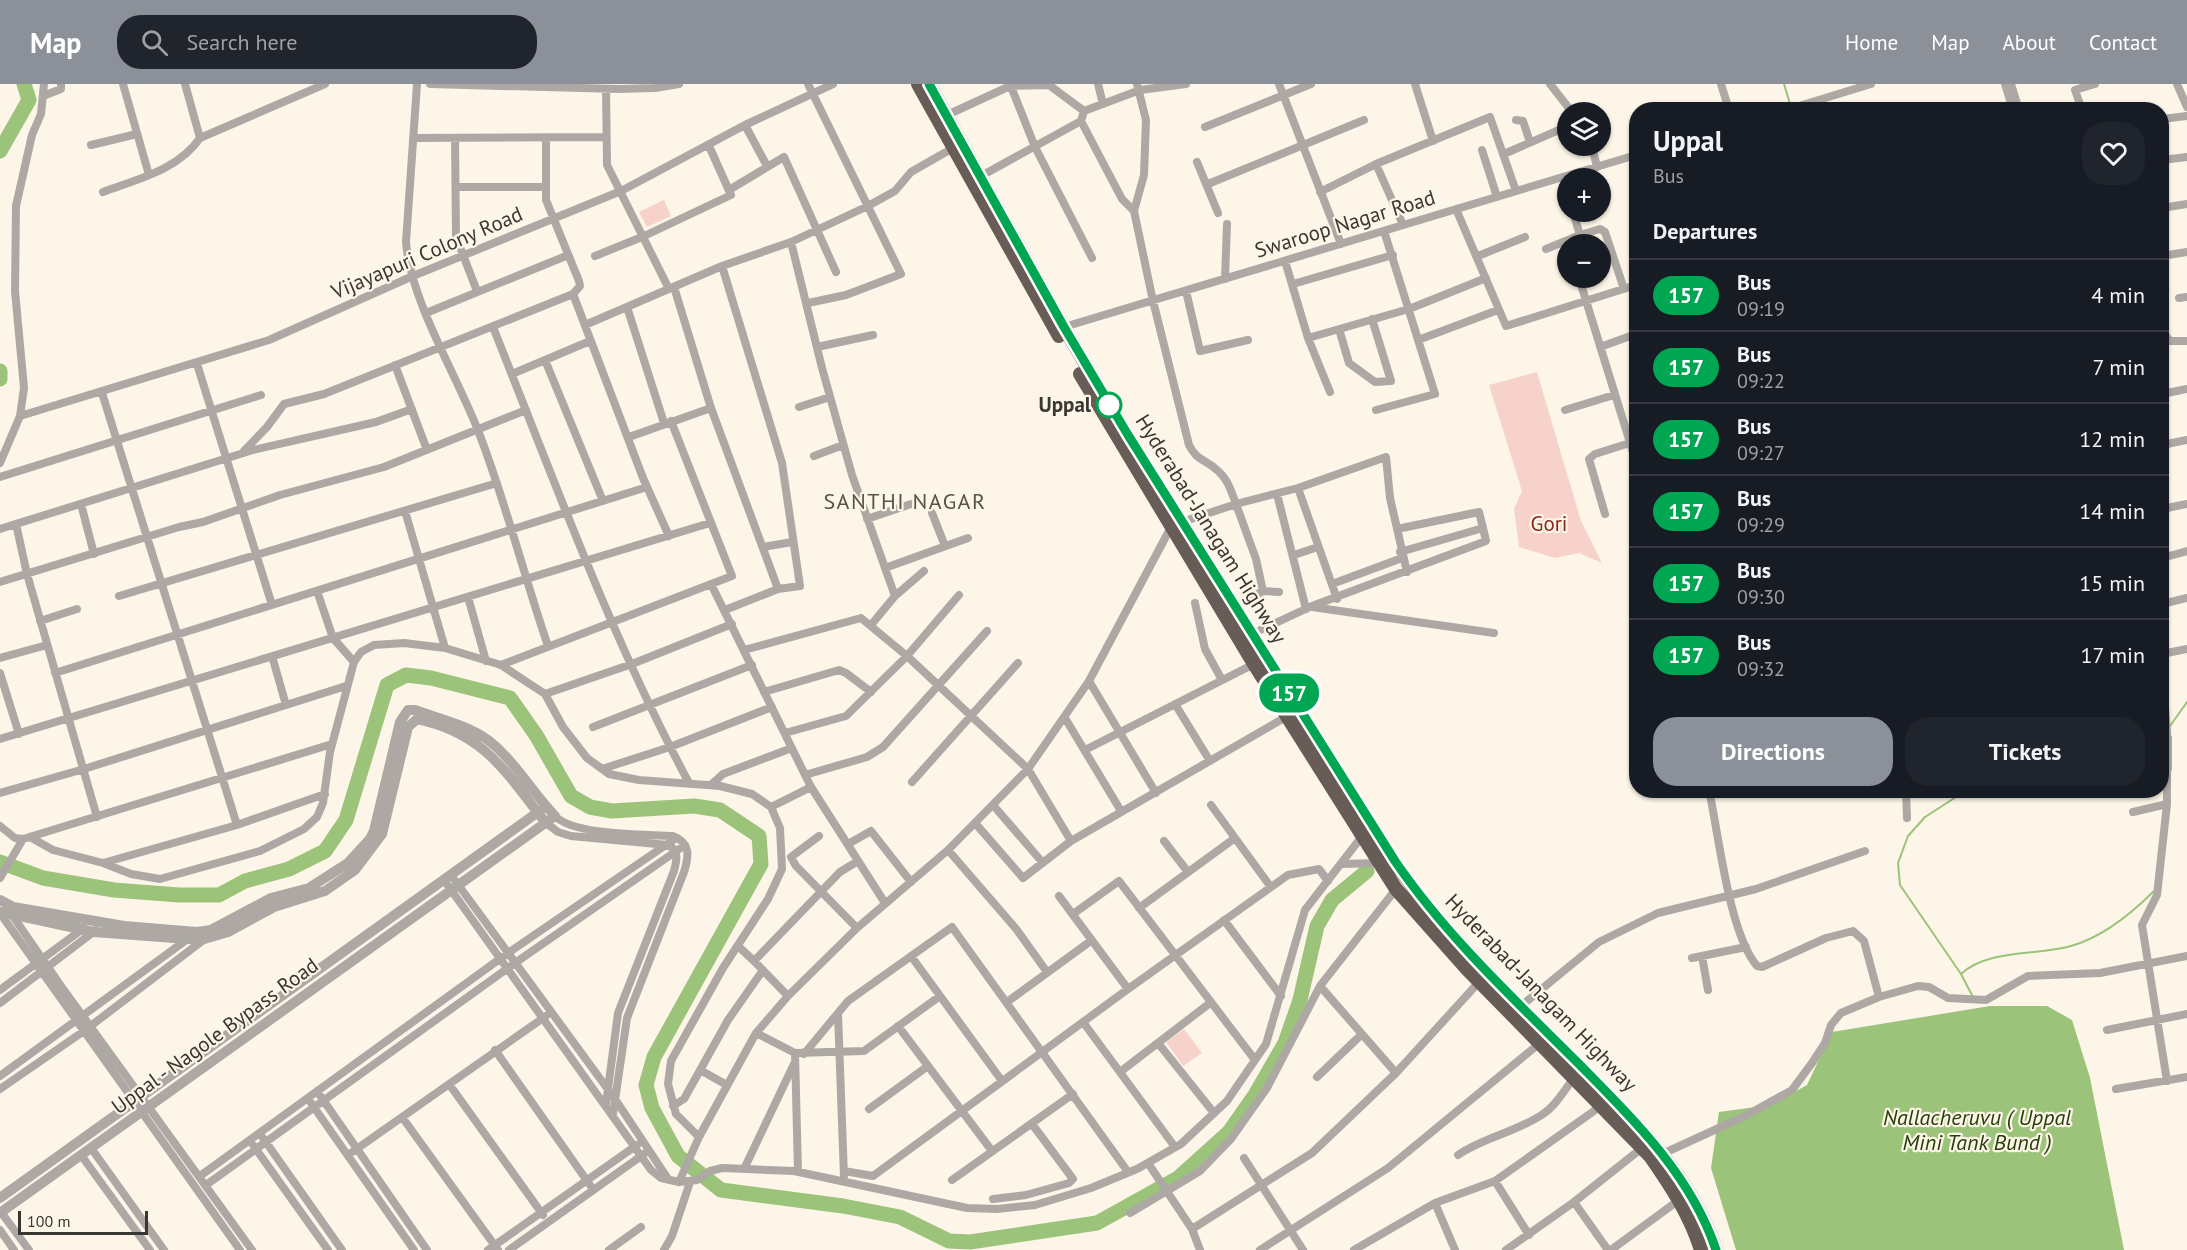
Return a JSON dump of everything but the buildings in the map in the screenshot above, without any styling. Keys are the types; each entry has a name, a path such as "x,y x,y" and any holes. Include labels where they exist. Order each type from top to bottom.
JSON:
{"highway":[{"name":"Hyderabad-Janagam Highway","path":"918,84 953,148 1064,327 1254,664 1396,889 1479,982 1642,1148 1657,1157 1690,1191 1708,1227 1716,1250"},
{"name":"Hyderabad-Janagam Highway","path":"929,84 981,176 1002,224 1176,525 1235,607 1419,896 1462,947 1632,1118 1657,1157 1694,1226 1701,1250"}],"street":[{"path":"0,463 20,416 24,388 15,291 16,206 32,135 41,114 44,84"},
{"path":"43,96 61,89 62,84"},
{"path":"123,84 149,175"},
{"path":"185,84 200,138"},
{"path":"103,192 149,175 178,161 191,151 200,138 325,84"},
{"path":"417,84 406,242 407,258 426,313 478,431 497,483 525,579 548,646"},
{"path":"430,84 606,89 655,88 679,84"},
{"path":"808,84 901,274 846,295 808,303"},
{"name":"Vijayapuri Colony Road","path":"20,416 102,393 269,340 413,276 621,191 746,125 832,84"},
{"path":"947,115 1010,85 1049,84 1084,111"},
{"path":"1098,84 1103,104"},
{"path":"1084,111 1138,87 1186,84"},
{"path":"1279,84 1341,244"},
{"path":"1205,127 1311,84"},
{"path":"1415,84 1432,141"},
{"path":"1550,84 1564,102"},
{"path":"1721,84 1727,102"},
{"path":"1810,102 1871,84"},
{"path":"2005,84 2011,102"},
{"path":"2011,84 2017,102"},
{"path":"2079,102 2073,87 2096,84"},
{"path":"2177,84 2187,107"},
{"path":"1010,85 1035,147 1092,258"},
{"path":"1138,87 1146,120 1144,175 1134,211 1153,301 1189,445 1195,457 1209,464 1226,480 1256,559 1263,591"},
{"path":"606,89 607,165 642,237 671,288 711,408 778,589"},
{"path":"981,176 1081,121 1084,111"},
{"path":"2169,118 2187,116"},
{"path":"1320,192 1376,164 1490,117 1516,191"},
{"path":"1208,184 1364,120"},
{"path":"1516,120 1523,121 1530,142"},
{"path":"1081,121 1122,199 1134,211"},
{"path":"746,125 767,166"},
{"path":"1504,154 1557,131"},
{"path":"91,145 137,134"},
{"path":"413,138 605,137"},
{"path":"456,138 456,237 477,291"},
{"path":"240,455 267,427 284,404 324,394 573,294 580,286 579,281 552,221 544,187 546,138"},
{"path":"595,256 642,237 731,195 709,146"},
{"path":"585,325 722,266 791,242 868,206 895,191 911,171 953,148"},
{"path":"1482,150 1497,197"},
{"path":"1595,156 1597,167"},
{"path":"729,190 783,157 836,272"},
{"name":"Swaroop Nagar Road","path":"1594,168 1629,157"},
{"path":"2169,159 2187,157"},
{"path":"1197,162 1218,213"},
{"path":"1376,164 1403,225"},
{"name":"Swaroop Nagar Road","path":"1064,327 1557,179"},
{"path":"456,187 544,187"},
{"path":"2169,207 2187,204"},
{"path":"1456,209 1506,326 1629,287"},
{"path":"1225,279 1227,224"},
{"path":"1587,234 1600,230 1606,234"},
{"path":"1376,410 1435,394 1384,231"},
{"path":"1478,256 1525,237"},
{"path":"791,242 843,445 895,596"},
{"path":"1546,249 1557,245"},
{"path":"1611,250 1624,289"},
{"path":"2169,255 2187,252"},
{"path":"1293,284 1393,255"},
{"path":"426,313 566,256"},
{"path":"1285,261 1308,338 1330,392"},
{"path":"722,266 782,463 800,586 778,589 725,610"},
{"path":"1308,338 1409,309 1486,278"},
{"path":"1582,288 1614,395 1629,432"},
{"path":"1186,291 1200,351 1248,339"},
{"path":"573,294 647,487 669,536"},
{"path":"501,665 732,576 667,422 627,307"},
{"path":"1418,340 1498,309"},
{"path":"1340,329 1349,363 1375,382 1391,381 1372,320"},
{"path":"493,327 612,622 689,783"},
{"path":"817,346 873,335"},
{"path":"1600,347 1629,337"},
{"path":"2169,340 2187,341"},
{"path":"512,374 590,341"},
{"path":"545,360 603,501"},
{"path":"197,364 272,605"},
{"path":"395,365 428,450"},
{"path":"2169,393 2187,389"},
{"path":"102,393 237,825"},
{"path":"0,477 261,395"},
{"path":"1566,410 1614,395"},
{"path":"799,407 830,397"},
{"path":"629,437 711,408"},
{"path":"0,529 240,455 376,422 412,409"},
{"path":"0,582 203,522 241,507 384,467 526,410"},
{"path":"2169,444 2187,440"},
{"path":"1605,514 1589,459 1595,454 1629,443"},
{"path":"814,456 843,445"},
{"path":"679,1182 699,1137 756,1033 788,996 857,928 948,850 1028,769 1089,681 1176,525 1236,504 1298,488 1386,457 1401,555 1407,572"},
{"path":"119,596 497,483"},
{"path":"55,673 647,487"},
{"path":"1298,488 1337,599"},
{"path":"1277,494 1309,608"},
{"path":"81,504 94,554"},
{"path":"867,519 911,504"},
{"path":"2169,508 2187,504"},
{"path":"405,511 445,648"},
{"path":"1252,634 1309,608 1486,541 1479,512 1397,529"},
{"path":"932,513 945,546"},
{"path":"0,739 710,523"},
{"path":"16,524 46,645 98,817"},
{"path":"1332,584 1401,555 1483,528"},
{"path":"885,568 968,538"},
{"path":"763,547 792,542"},
{"path":"1294,555 1318,547"},
{"path":"2169,556 2187,551"},
{"path":"871,625 895,596 924,571"},
{"path":"711,584 811,787 885,903"},
{"path":"317,591 333,638 354,662"},
{"path":"1235,607 1263,591 1279,592"},
{"path":"785,734 846,716 907,656 959,595"},
{"path":"468,597 486,661"},
{"path":"2169,602 2187,598"},
{"path":"1196,603 1205,649 1228,679"},
{"path":"1309,608 1494,633"},
{"path":"40,621 77,609"},
{"path":"744,650 861,618 907,656 1028,769 1071,841"},
{"path":"545,694 632,664 732,624"},
{"path":"805,775 867,757 883,747 987,631"},
{"path":"0,826 10,835 27,838 53,850 160,879 260,851 304,829 317,817 325,794 332,744 354,662 361,652 374,645 404,643 445,648 501,665 545,694 566,732 587,758 609,774 639,780 711,785 752,794 771,807 791,857 821,892 857,928"},
{"path":"0,658 46,645"},
{"path":"2169,653 2187,649"},
{"path":"272,657 286,705"},
{"path":"912,782 1018,663"},
{"path":"1085,750 1254,664"},
{"path":"593,727 752,665"},
{"path":"764,692 839,670 871,692"},
{"path":"0,673 19,734"},
{"path":"1089,681 1156,793"},
{"path":"0,793 84,769 346,686"},
{"path":"1175,704 1210,761"},
{"path":"602,769 670,747 772,707"},
{"path":"975,823 1023,878 1071,841 1121,810 1156,793 1256,731 1286,717"},
{"path":"1065,718 1121,810"},
{"path":"3,908 86,925 102,922 204,934 228,932 274,907 324,891 360,865 382,834 408,727 417,719 466,737 482,746 551,820 558,832 571,836 668,845 675,851 677,859 674,871 618,1014 606,1104"},
{"path":"1,876 27,838 332,744"},
{"path":"711,785 723,774 792,748"},
{"path":"771,807 811,787"},
{"path":"103,863 237,825 325,794"},
{"path":"1711,798 1729,895 1746,947 1757,966 1762,967 1826,938 1853,931 1864,941 1879,996"},
{"path":"1906,798 1907,818"},
{"path":"2166,1080 2146,965 2142,925 2157,895 2167,798"},
{"path":"2133,812 2167,804"},
{"path":"993,805 1043,862"},
{"path":"1211,805 1270,886"},
{"name":"Uppal - Nagole Bypass Road","path":"0,1198 542,810"},
{"path":"551,820 578,828 676,838 685,845 688,857 627,1018 613,1114"},
{"name":"Uppal - Nagole Bypass Road","path":"1,1213 551,820"},
{"path":"699,1137 676,1114 673,1106 668,1084 671,1061 768,899 782,869 780,828"},
{"path":"848,844 871,831 911,882"},
{"path":"448,877 547,1016 641,1156 661,1179 679,1182 694,1181 710,1171 745,1167 798,1173 967,1209 997,1209 1035,1205 1091,1188 1148,1163 1175,1147 1227,1101 1266,1044 1305,910 1363,835"},
{"path":"791,857 819,836"},
{"path":"200,1176 504,956 676,838"},
{"path":"1139,908 1235,838"},
{"path":"1164,841 1188,872"},
{"path":"206,1185 685,845"},
{"path":"948,850 1017,930 1047,972"},
{"path":"1521,1006 1599,942 1658,913 1773,884 1865,850"},
{"path":"782,854 791,857"},
{"path":"754,961 840,872 858,861"},
{"path":"1342,864 1380,863"},
{"path":"844,1171 873,1176 1174,955 1288,875 1319,869 1328,881"},
{"path":"1072,914 1119,881 1255,1060"},
{"path":"1130,1213 1200,1171 1231,1140 1267,1088 1320,986 1396,889"},
{"path":"1059,896 1128,989"},
{"path":"3,908 146,1109 240,1250"},
{"path":"1224,920 1281,996"},
{"path":"0,1003 94,932 102,922"},
{"path":"86,925 94,932 187,940"},
{"path":"0,990 86,925"},
{"path":"745,1167 798,1057 848,1001 952,927 1128,1172"},
{"path":"0,1076 187,940 204,934"},
{"path":"0,1089 87,1029 204,934"},
{"path":"1006,1002 1092,940"},
{"path":"738,946 788,996"},
{"path":"1692,958 1746,947"},
{"path":"911,956 1002,1081"},
{"path":"1702,956 1708,990"},
{"path":"1657,1157 1745,1116 1792,1090 1825,1043 1831,1025 1841,1013 1879,996 1918,986 1929,987 1953,999 1978,1000 1992,998 2028,976 2084,975 2187,956"},
{"path":"673,1106 684,1099 728,1020 763,970"},
{"path":"1192,1228 1311,1153 1396,1073 1479,982"},
{"path":"1320,986 1396,1073"},
{"path":"756,1033 798,1057 864,1051 940,996"},
{"path":"1120,1072 1210,1003"},
{"path":"838,1014 844,1182"},
{"path":"2107,1030 2187,1014"},
{"path":"547,1016 615,1099 669,1179"},
{"path":"348,1155 495,1050 547,1016"},
{"path":"1083,1022 1175,1147"},
{"path":"898,1026 992,1151"},
{"path":"1317,1077 1362,1034"},
{"path":"1158,1043 1214,1113"},
{"path":"1260,1250 1388,1168 1540,1043"},
{"path":"495,1050 594,1189"},
{"path":"798,1057 798,1173"},
{"path":"869,1109 928,1066"},
{"path":"700,1071 727,1085"},
{"path":"2116,1089 2187,1077"},
{"path":"1458,1155 1474,1144 1499,1136 1545,1113 1574,1078"},
{"path":"449,1084 548,1222"},
{"path":"317,1091 427,1250"},
{"path":"952,1180 1072,1094"},
{"path":"308,1097 414,1250"},
{"path":"1354,1250 1435,1203 1495,1181 1601,1106"},
{"path":"146,1109 200,1176 252,1250"},
{"path":"402,1117 494,1248 643,1141"},
{"path":"993,1199 1026,1195 1069,1183 1072,1179 1032,1124"},
{"path":"259,1133 342,1250"},
{"path":"249,1140 327,1250"},
{"path":"1506,1250 1574,1202 1642,1148"},
{"path":"509,1250 649,1150"},
{"path":"86,1151 150,1250"},
{"path":"86,1151 164,1250"},
{"path":"1244,1158 1303,1250"},
{"path":"1148,1163 1168,1189 1192,1228 1200,1250"},
{"path":"664,1250 694,1181"},
{"path":"1495,1181 1529,1235"},
{"path":"1574,1202 1610,1250 1679,1200"},
{"path":"1435,1203 1455,1250"},
{"path":"1,1213 29,1250"},
{"path":"609,1250 641,1227"},
{"path":"0,1230 14,1250"}],"green space":[{"path":"664,200 671,216 647,227 639,212"},
{"name":"Gori","path":"1537,372 1581,521 1602,563 1579,553 1555,558 1519,547 1514,509 1522,491 1489,385"},
{"path":"1184,1029 1202,1053 1183,1066 1166,1042"}],"water":[{"name":"Nallacheruvu ( Uppal Mini Tank Bund )","path":"1990,1006 2047,1006 2072,1020 2090,1078 2124,1250 1736,1250 1711,1168 1719,1112 1771,1105 1807,1085 1832,1032"}],"waterway":[{"path":"0,151 29,100 24,84"},
{"path":"1784,84 1789,102"},
{"path":"0,371 0,379"},
{"path":"0,862 43,878 114,890 179,895 219,895 245,881 289,869 325,851 346,820 387,685 406,675 431,678 510,698 536,735 571,796 590,807 612,811 694,806 720,810 759,836 761,864 654,1057 646,1085 652,1108 678,1156 721,1190 843,1206 900,1217 949,1241 970,1242 1097,1223 1178,1178 1229,1132 1255,1095 1285,1043 1300,1000 1317,926 1332,900 1367,871"},
{"path":"2170,726 2187,702"},
{"path":"2171,737 2171,770"},
{"path":"1955,798 1925,817 1908,836 1898,863 1900,885 1961,974"},
{"path":"1973,997 1961,974 1972,966 1998,957 2057,949 2083,942 2116,924 2154,891"}],"bus line":[{"name":"157","path":"929,84 1064,327 1128,435 1395,861 1419,896 1462,947 1632,1118 1662,1154 1690,1191 1708,1227 1716,1250"}],"place":[{"name":"Uppal","path":"1109,405"}],"district":[{"name":"SANTHI NAGAR","path":"905,501"}]}
